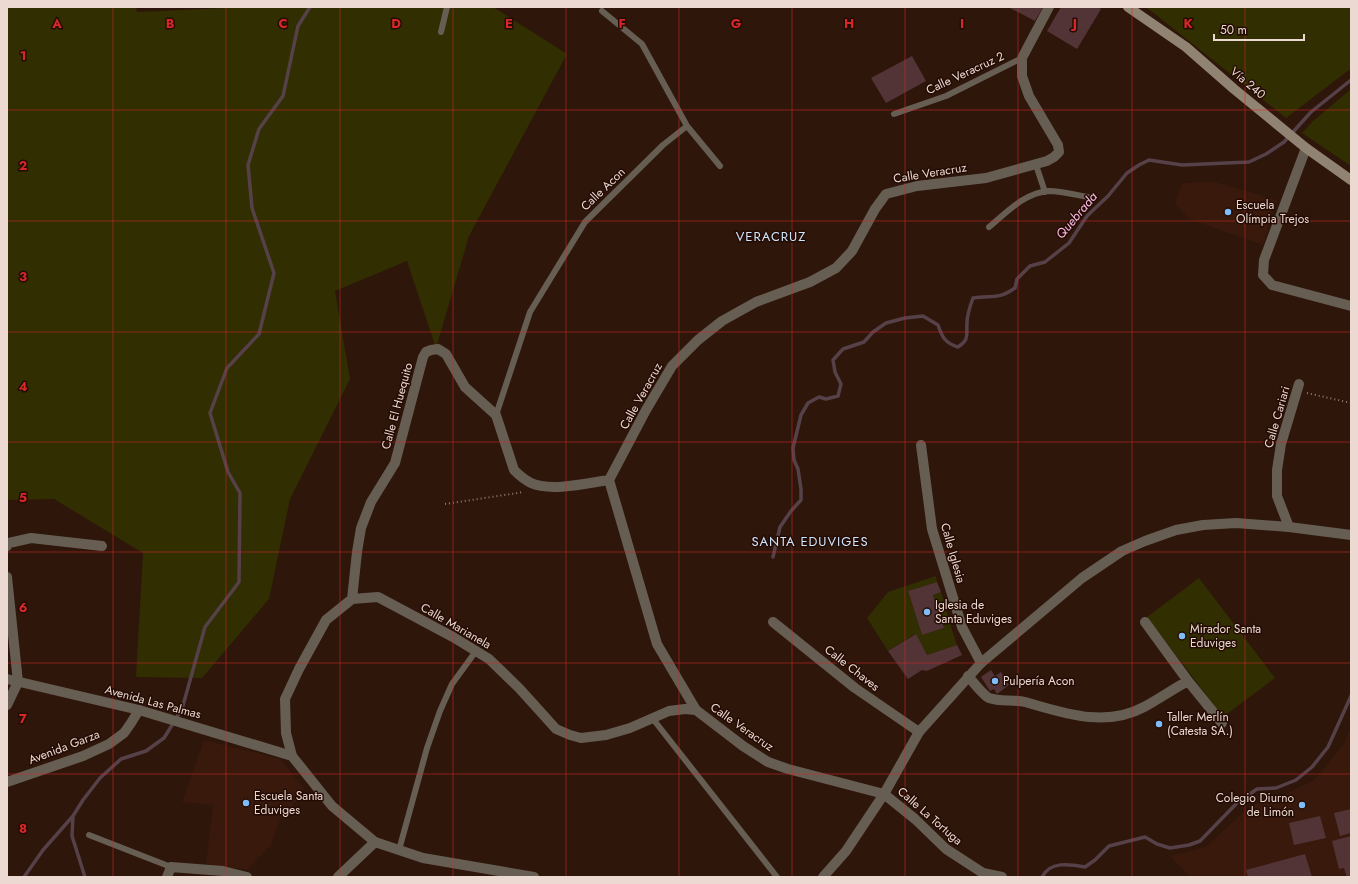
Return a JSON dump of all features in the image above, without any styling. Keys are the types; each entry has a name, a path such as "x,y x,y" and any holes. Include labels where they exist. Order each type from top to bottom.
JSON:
{"main road":[{"name":"Vía 240","path":"1128,7 1186,47 1234,89 1306,148 1351,180"}],"street":[{"name":"Calle Veracruz","path":"884,794 788,769 768,762 743,746 696,710 657,644 609,480 646,410 672,366 698,340 722,321 756,302 810,282 836,268 852,251 875,209 886,194 917,186 986,178 1048,162 1054,158 1059,152 1058,146 1029,96 1022,76 1022,58 1049,7"},
{"path":"1306,148 1264,260 1263,275 1272,285 1351,306"},
{"name":"Calle El Huequito","path":"352,598 361,528 371,502 395,463 423,357 426,352 438,349 446,354 465,387 496,415 514,470 520,476 532,483 549,488 609,480"},
{"name":"Calle Cariari","path":"1289,527 1277,496 1277,470 1281,444 1298,387"},
{"name":"Calle Iglesia","path":"921,445 932,529 962,628 981,663"},
{"path":"824,877 846,851 884,794 919,732 968,676 981,663 1082,578 1122,551 1176,530 1204,525 1236,523 1289,527 1351,535"},
{"path":"7,546 9,543 31,538 102,546"},
{"path":"7,578 18,682 7,705"},
{"path":"352,598 326,620 299,669 285,700 286,733 292,756 332,806 375,842 423,858 534,877"},
{"name":"Calle Marianela","path":"352,598 378,598 453,637 476,651 488,659 514,684 556,729 570,735 581,738 606,735 630,728 669,711 685,709 696,710"},
{"name":"Calle Chaves","path":"773,622 855,688 919,732"},
{"path":"1145,622 1188,681 1222,723"},
{"path":"968,676 989,698 1000,700 1017,700 1070,715 1105,718 1123,716 1143,708 1188,681"},
{"name":"Avenida Las Palmas","path":"7,679 138,710 292,756"},
{"name":"Avenida Garza","path":"7,782 83,756 109,744 124,733 138,710"},
{"name":"Calle La Tortuga","path":"884,794 915,819 946,849 983,873 1002,877"},
{"path":"338,877 375,842"},
{"path":"169,872 223,871 247,877"}],"lane":[{"path":"441,32 447,7"},
{"path":"602,11 642,44 687,126 720,166"},
{"name":"Calle Veracruz 2","path":"894,114 946,96 1022,58"},
{"name":"Calle Acon","path":"496,415 530,312 585,222 663,145 687,126"},
{"path":"1036,165 1045,192"},
{"path":"989,227 1015,204 1033,194 1063,192 1088,198"},
{"path":"399,850 427,748 440,711 452,684 476,651"},
{"path":"653,719 777,877"},
{"path":"88,835 169,872"}],"path":[{"path":"1298,387 1351,403"},
{"path":"445,504 526,491"}],"shaded area":[{"path":"7,7 136,7 137,12 248,7 493,7 567,54 469,236 436,348 407,261 335,291 350,379 290,499 269,599 202,678 136,677 143,553 54,499 7,500"},
{"path":"1146,7 1351,7 1351,72 1349,70 1286,118"},
{"path":"1351,89 1351,166 1302,133 1313,121"},
{"name":"Escuela Olímpia Trejos","path":"1215,182 1277,200 1263,245 1189,219 1175,204 1182,183"},
{"path":"936,576 937,582 908,591 922,635 944,628 933,595 941,592 957,645 927,655 915,634 888,651 867,618 888,592"},
{"path":"1199,578 1275,678 1223,717 1147,617"},
{"name":"Colegio Diurno de Limón","path":"1351,727 1351,877 1190,877 1170,856 1205,847 1246,810 1261,801 1282,796 1314,780 1343,745"},
{"name":"Escuela Santa Eduviges","path":"204,740 281,759 304,789 288,813 283,812 271,845 247,870 206,864 213,805 182,802"}],"building":[{"path":"1043,7 1035,21 1010,8"},
{"path":"1061,7 1098,7 1101,9 1077,49 1047,31"},
{"path":"912,56 926,81 886,103 871,78"},
{"name":"Iglesia de Santa Eduviges","path":"937,582 941,592 933,595 944,628 922,635 908,591"},
{"path":"916,634 927,655 957,645 962,655 927,671 922,670 908,679 888,651"},
{"name":"Pulpería Acon","path":"991,670 995,676 1001,672 1009,685 997,694 994,689 990,691 981,677"},
{"path":"1351,809 1351,833 1340,836 1334,813"},
{"path":"1320,816 1326,838 1294,845 1289,823"},
{"path":"1351,836 1351,877 1347,877 1344,868 1339,869 1332,841"},
{"path":"1305,854 1312,877 1248,877 1246,870"}],"waterway":[{"path":"24,877 43,850 73,816 100,778 121,759 146,751 164,738 182,709 205,627 239,582 240,493 228,472 210,413 227,368 259,334 274,273 252,208 248,165 259,129 283,96 298,26 310,7"},
{"name":"Quebrada","path":"773,557 780,527 801,500 798,469 794,460 793,448 801,415 808,403 819,397 826,399 838,396 841,384 835,372 833,360 843,349 864,342 873,332 886,323 905,318 923,316 938,325 945,339 950,344 958,347 966,339 968,316 973,298 999,296 1015,288 1017,279 1030,266 1045,262 1069,243 1087,216 1108,196 1127,173 1149,160 1182,165 1249,162 1266,154 1284,142 1311,112 1351,80"},
{"name":"Quebrada","path":"1042,877 1045,872 1055,866 1073,865 1085,867 1095,860 1109,846 1145,837 1157,844 1170,848 1189,845 1200,841 1237,803 1257,789 1276,788 1296,780 1312,767 1328,747 1351,696"},
{"name":"Quebrada","path":"73,816 72,836 85,877"}],"place":[{"name":"Escuela Olímpia Trejos","path":"1228,212"},
{"name":"Iglesia de Santa Eduviges","path":"927,612"},
{"name":"Mirador Santa Eduviges","path":"1182,636"},
{"name":"Pulpería Acon","path":"995,681"},
{"name":"Taller Merlín (Catesta SA.)","path":"1159,724"},
{"name":"Escuela Santa Eduviges","path":"246,803"},
{"name":"Colegio Diurno de Limón","path":"1302,805"}],"district":[{"name":"VERACRUZ","path":"771,236"},
{"name":"SANTA EDUVIGES","path":"810,541"}]}
